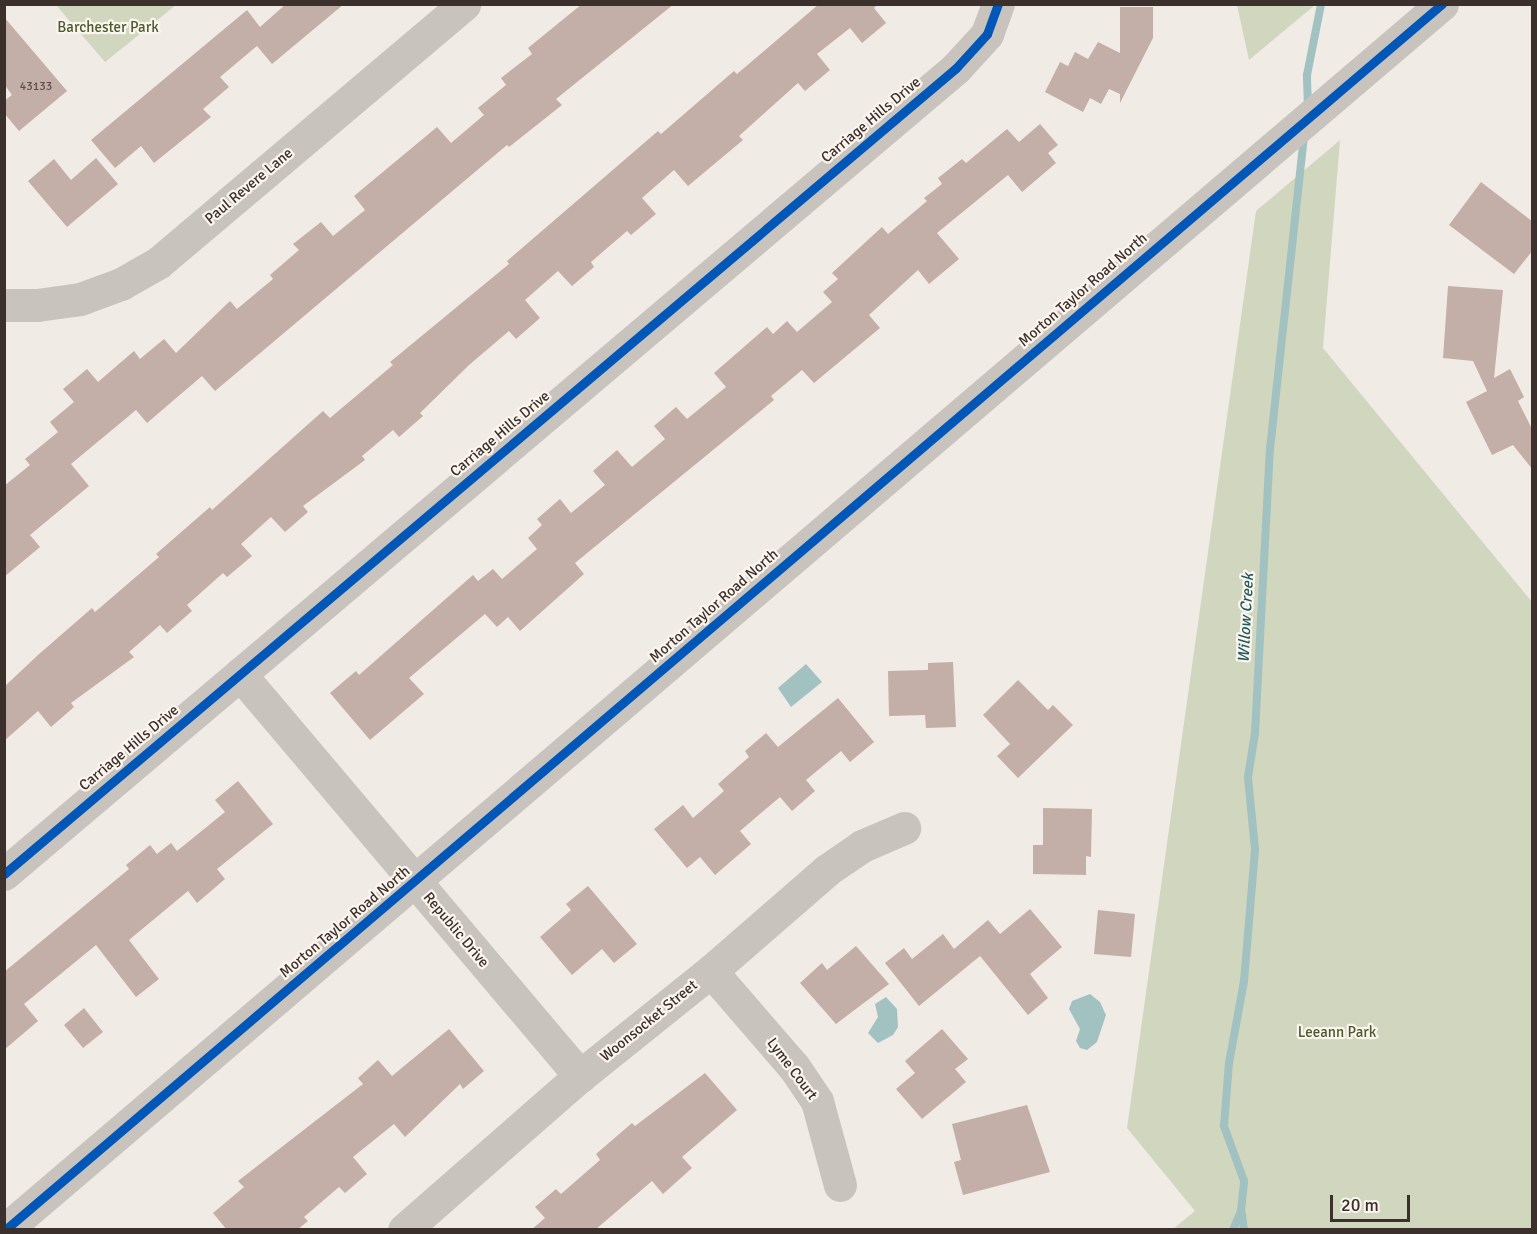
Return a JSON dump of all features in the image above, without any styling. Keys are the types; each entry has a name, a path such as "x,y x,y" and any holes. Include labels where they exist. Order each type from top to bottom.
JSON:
{"street":[{"name":"Paul Revere Lane","path":"4,305 37,305 80,299 121,284 158,263 464,4"},
{"name":"Carriage Hills Drive","path":"4,874 956,68 987,34 998,4"},
{"name":"Morton Taylor Road North","path":"5,1230 1442,4"},
{"name":"Republic Drive","path":"240,674 580,1076"},
{"name":"Woonsocket Street","path":"404,1230 580,1076 711,971 827,870 862,846 904,828"},
{"name":"Lyme Court","path":"711,971 794,1067 817,1101 840,1185"}],"green space":[{"path":"1237,4 1315,5 1249,60"},
{"name":"Barchester Park","path":"56,5 176,5 105,62"},
{"name":"Leeann Park","path":"1340,140 1323,348 1532,602 1532,1229 1173,1229 1195,1211 1127,1128 1256,211"}],"water":[{"path":"806,664 822,682 791,707 778,688"},
{"path":"1090,994 1100,1002 1106,1015 1097,1042 1087,1050 1080,1048 1076,1041 1080,1029 1069,1009 1072,1001"},
{"path":"886,997 897,1009 898,1027 893,1035 878,1043 868,1033 878,1017 875,1004"}],"building":[{"path":"286,4 344,4 272,64 257,46 220,77 229,87 203,109 211,117 154,163 141,146 115,168 91,140 247,10 260,27"},
{"path":"582,4 674,4 556,99 562,105 509,147 507,145 215,391 202,376 147,423 136,410 71,464 89,486 30,535 40,547 4,577 4,486 30,465 25,459 58,432 50,422 74,402 63,389 87,369 98,382 134,351 140,359 164,339 176,353 230,301 237,309 273,279 270,275 299,250 293,244 321,222 333,236 365,210 354,196 437,127 451,143 484,115 478,108 506,85 501,78 532,54 528,48"},
{"path":"819,4 878,4 874,8 886,23 862,43 850,28 817,54 830,70 805,91 798,83 739,136 743,140 688,186 674,170 642,198 656,214 631,235 627,231 591,262 594,267 572,286 558,271 525,300 540,318 516,339 509,331 469,365 420,413 423,416 399,437 393,430 362,456 365,460 303,506 308,512 285,532 271,517 241,544 252,556 227,577 223,573 187,605 192,611 167,633 160,625 129,652 134,657 71,703 74,707 51,727 38,711 4,741 4,687 38,655 92,608 95,612 159,557 156,554 210,507 212,510 323,411 330,418 393,365 390,362 509,264 507,261 658,131 661,134 734,71 737,74"},
{"path":"1120,7 1153,7 1153,38 1120,103 1120,94 1109,89 1101,104 1090,98 1083,112 1045,92 1060,62 1068,66 1075,52 1088,59 1098,42 1120,53"},
{"path":"4,17 67,91 19,131 4,113 4,101 12,95 4,84"},
{"path":"1040,124 1058,145 1048,153 1056,163 1022,192 1008,175 937,233 959,259 929,284 918,270 869,315 880,328 814,383 802,370 771,396 774,400 575,563 584,574 520,631 508,617 497,627 485,614 409,678 424,694 370,740 330,693 356,671 359,675 473,575 478,581 493,569 502,579 537,549 528,538 542,525 537,519 560,499 571,513 605,485 593,471 617,450 632,467 665,439 654,426 676,407 687,419 726,387 714,373 767,327 773,334 787,321 797,332 832,302 823,292 838,279 832,273 882,227 888,234 927,201 924,198 942,184 938,178 962,159 966,163 1007,129 1019,142"},
{"path":"96,158 118,184 67,227 28,181 54,159 71,180"},
{"path":"1481,182 1533,222 1533,250 1514,274 1449,225"},
{"path":"1448,286 1503,290 1494,378 1510,369 1524,397 1518,401 1533,431 1533,470 1513,445 1492,455 1466,402 1487,391 1473,361 1443,358"},
{"path":"953,662 956,727 926,728 925,715 889,716 888,671 928,670 928,663"},
{"path":"1018,680 1048,710 1053,705 1073,725 1018,778 997,756 1010,744 983,715"},
{"path":"838,698 874,742 850,762 841,751 806,780 815,791 792,811 780,797 740,831 751,844 715,875 700,857 687,868 654,829 683,805 693,818 724,791 718,784 749,757 745,751 766,733 778,747"},
{"path":"238,781 273,824 217,869 225,879 197,903 188,891 129,940 159,979 136,997 96,945 24,1004 38,1021 4,1050 4,972 129,869 126,865 150,845 157,854 171,843 177,851 225,812 215,800"},
{"path":"1043,808 1092,809 1091,857 1086,856 1086,875 1033,874 1033,845 1043,845"},
{"path":"588,886 637,944 614,963 602,949 572,975 540,937 571,910 566,904"},
{"path":"1030,909 1062,947 1030,974 1048,998 1028,1015 980,956 919,1006 885,963 904,948 912,959 943,934 954,949 988,920 1000,934"},
{"path":"1098,910 1135,914 1131,957 1094,954"},
{"path":"856,946 889,984 836,1024 800,983 822,963 827,970"},
{"path":"84,1008 103,1032 83,1048 64,1025"},
{"path":"449,1029 484,1071 463,1089 460,1084 405,1137 394,1124 353,1157 367,1174 345,1193 339,1187 304,1217 308,1221 297,1230 227,1230 213,1213 244,1187 238,1181 363,1084 358,1078 378,1060 392,1076"},
{"path":"942,1029 968,1059 955,1069 966,1082 922,1119 896,1089 915,1073 905,1061"},
{"path":"705,1073 737,1110 682,1157 692,1168 663,1194 652,1181 595,1230 531,1230 545,1218 535,1207 556,1189 561,1194 600,1160 596,1154 632,1123 635,1126"},
{"path":"1027,1105 1050,1172 963,1195 954,1162 961,1160 952,1124"}],"waterway":[{"name":"Willow Creek","path":"1308,107 1307,75 1321,4"},
{"name":"Willow Creek","path":"1233,1230 1241,1211 1244,1181 1224,1126 1229,1063 1244,981 1255,849 1248,777 1255,733 1270,449 1304,135"},
{"path":"1242,1214 1244,1230"}],"cycle path":[{"path":"4,874 956,68 987,34 998,4"},
{"path":"5,1230 1442,4"}]}
